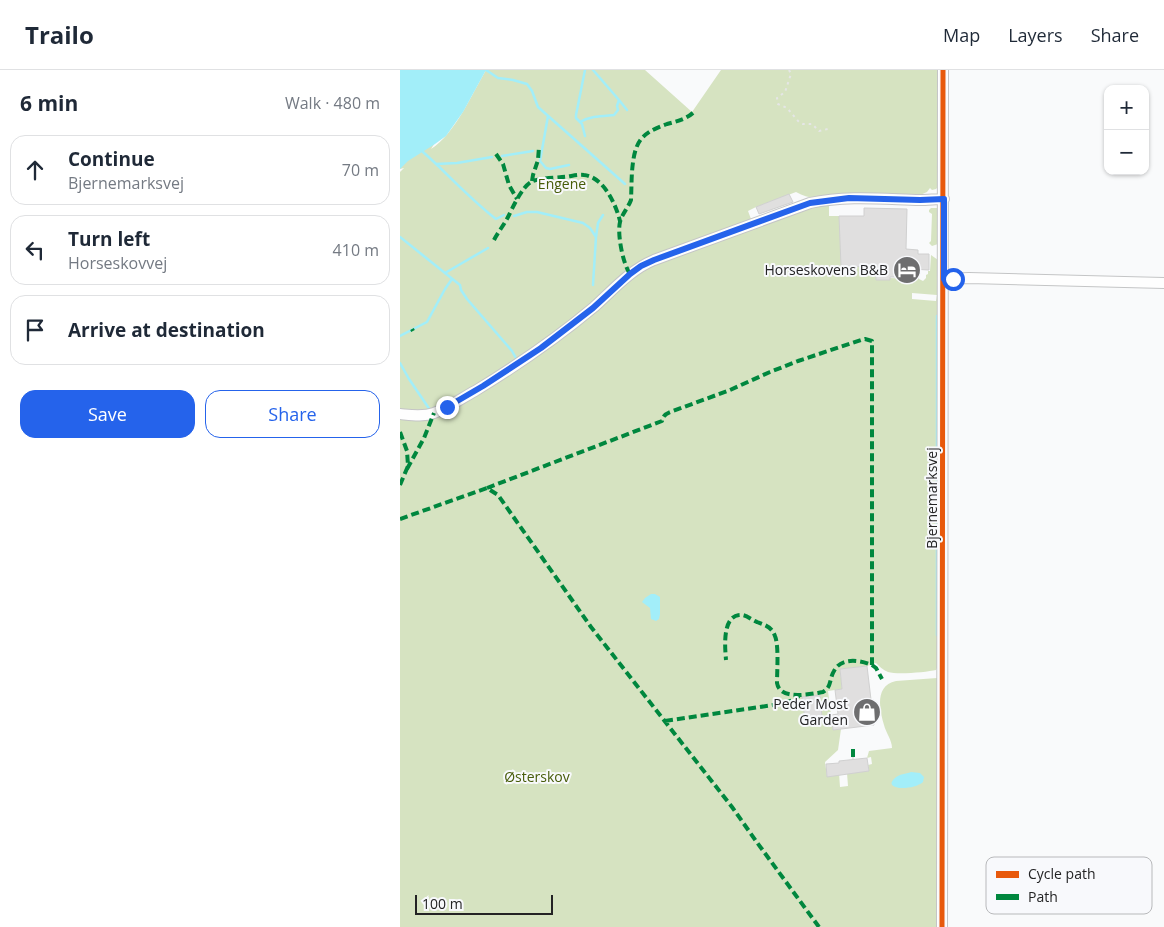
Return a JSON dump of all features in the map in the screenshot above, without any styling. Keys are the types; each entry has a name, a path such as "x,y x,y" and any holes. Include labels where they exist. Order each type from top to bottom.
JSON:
{"street":[{"name":"Bjernemarksvej","path":"942,927 943,70"},
{"path":"400,414 420,415 434,413 483,386 541,348 593,308 630,274 654,260 810,203 849,198 944,199"},
{"path":"944,279 1164,283"}],"path":[{"path":"789,70 791,74 785,92 777,98 778,104 787,108 802,124 812,124 819,131 828,129"}],"green space":[{"path":"400,70 481,70 431,149 448,134 455,124 486,70 645,70 692,112 721,70 938,70 938,187 936,189 932,190 930,188 927,192 918,196 830,194 813,198 796,192 748,211 754,227 795,211 829,205 829,216 839,216 842,266 876,267 876,280 890,280 890,278 912,279 919,274 919,279 923,281 928,271 930,271 931,255 938,260 937,668 936,670 919,672 893,673 884,670 876,663 840,669 842,689 828,691 833,730 841,729 838,750 825,762 827,776 839,773 840,787 848,786 847,773 869,771 868,765 872,764 871,757 867,758 869,751 892,748 884,725 880,705 880,698 885,687 889,683 896,681 937,678 937,927 400,927 400,172 404,168 400,169","holes":["912,293 937,295 936,301 912,299","820,695 822,717 804,719 802,698"]},
{"path":"931,208 938,208 938,244 932,246 929,243 931,241 932,214 929,210"}],"water":[{"path":"400,70 486,70 463,112 446,136 408,161 400,169"},
{"path":"651,594 660,597 660,614 659,619 656,621 651,619 650,608 642,602"},
{"path":"911,772 920,773 924,777 923,782 906,788 892,785 892,782 897,777"}],"building":[{"path":"789,194 793,202 759,214 756,207"},
{"path":"864,208 907,209 906,249 918,250 918,254 929,254 929,270 912,269 912,277 890,277 890,280 876,280 876,267 841,266 839,216 864,216"},
{"path":"867,666 874,725 833,730 831,715 838,714 835,690 842,689 840,669"},
{"path":"820,695 822,717 805,719 802,697"},
{"path":"867,758 869,771 827,777 826,764"}],"waterway":[{"path":"486,70 498,78 527,84 538,107 625,184"},
{"path":"585,70 576,118 582,124 585,136"},
{"path":"580,122 592,117 614,115 618,110 619,100 593,70"},
{"path":"619,100 627,110"},
{"path":"548,116 540,161 546,168 550,169 569,165"},
{"path":"502,156 533,151"},
{"path":"423,152 496,219 504,215"},
{"path":"436,164 457,163 492,157"},
{"path":"514,216 527,212 537,212 583,223 590,228 596,237 593,285"},
{"path":"596,237 598,223 603,215"},
{"path":"400,237 460,285 467,299 512,351 517,360"},
{"path":"445,273 488,248"},
{"path":"400,336 427,322 452,279"},
{"path":"937,316 937,635"},
{"path":"400,363 430,410"}],"marked path":[{"path":"630,274 623,256 619,227 631,200 632,166 636,149 639,142 649,132 686,118 695,111"},
{"path":"532,181 538,160 539,147"},
{"path":"496,154 503,164 509,185 517,199"},
{"path":"494,240 524,188 531,182 542,179 579,175 591,177 598,181 608,193 616,207 620,221"},
{"path":"487,488 662,421 664,416 669,413 798,361 861,340 872,341 872,665 857,661 841,663 834,671 829,685 823,692 789,694 779,689 777,683 778,659 774,633 765,625 742,615 734,617 727,627 725,641 726,660"},
{"path":"407,469 424,438 434,413"},
{"path":"400,432 407,451 408,466 400,485"},
{"path":"400,519 487,488 498,495 591,627 732,807 819,927"},
{"path":"872,665 876,668 882,679"},
{"path":"665,721 780,704 794,700 799,696"},
{"path":"853,749 853,757"}],"cycle path":[{"path":"942,927 943,70"}],"place":[{"name":"Horseskovens B&B","path":"907,270"},
{"name":"Peder Most Garden","path":"867,712"}],"route":[{"path":"447,407 541,348 593,308 641,266 810,203 849,198 944,199 944,279 953,279"}],"park label":[{"name":"Engene","path":"562,184"},
{"name":"Østerskov","path":"537,777"}]}
